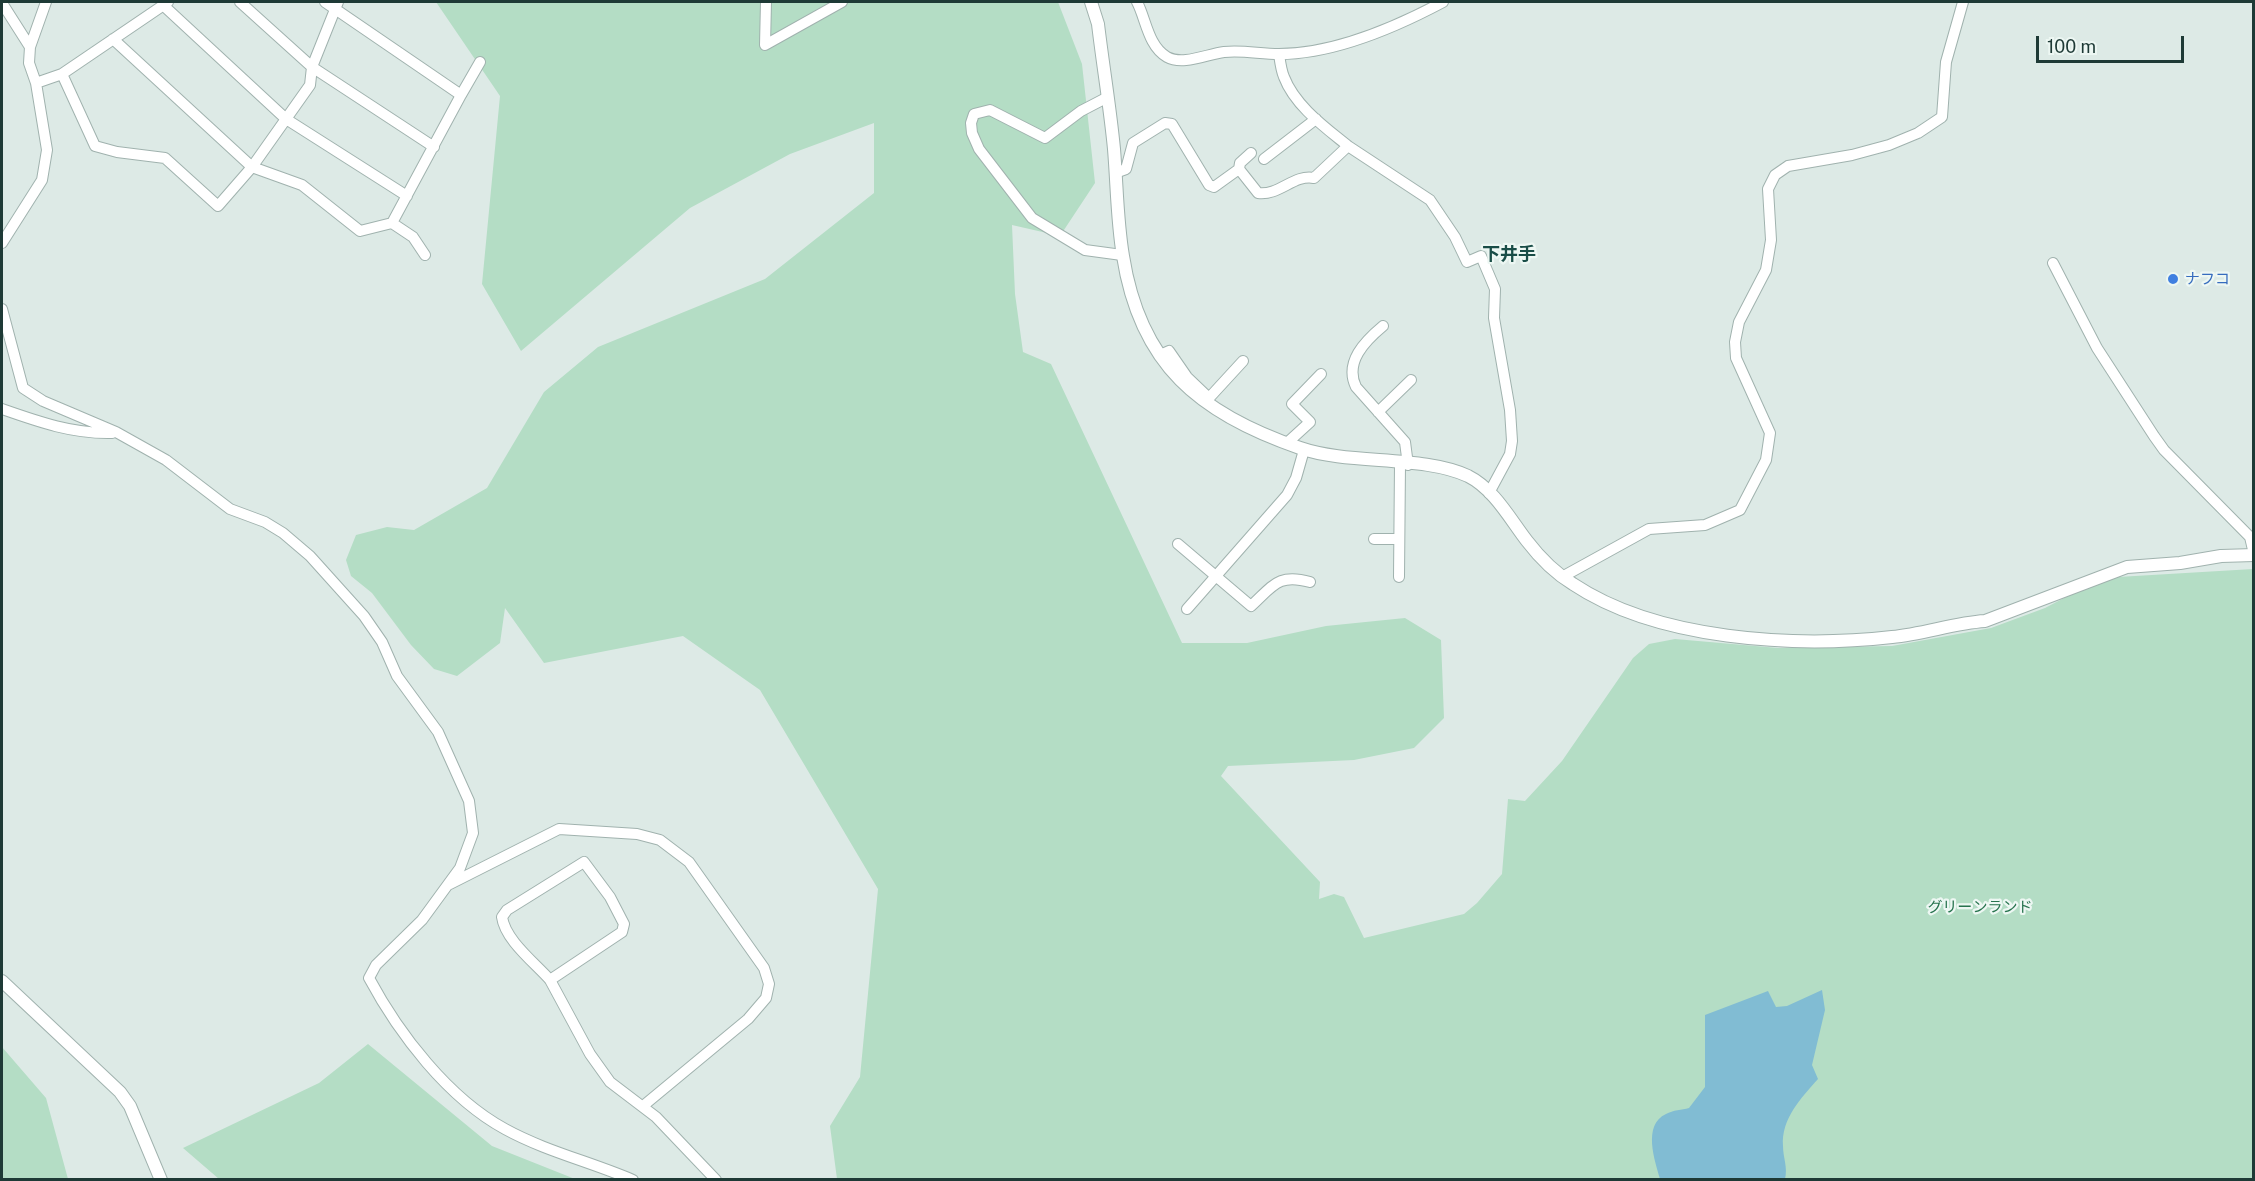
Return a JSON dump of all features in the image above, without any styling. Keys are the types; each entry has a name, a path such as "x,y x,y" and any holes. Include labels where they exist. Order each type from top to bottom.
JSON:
{"street":[{"path":"2,243 42,180 47,150 36,83 29,63 30,47 46,2"},
{"path":"240,2 312,67 434,147"},
{"path":"766,2 765,45 842,2"},
{"path":"1091,2 1098,24 1122,255 1138,314 1160,355 1180,382 1224,417 1304,450 1445,469 1468,477 1489,493 1546,563 1562,577 1615,606 1683,627 1779,639 1869,638 1918,633 1963,622 1985,621 2075,584 2127,567 2180,563 2221,556 2253,555 2250,537 2164,450 2154,436 2097,348 2053,263"},
{"path":"1137,2 1154,43 1160,51 1176,60 1242,50 1278,54 1323,49 1387,28 1443,2"},
{"path":"1562,577 1649,529 1705,525 1740,510 1766,460 1770,433 1736,358 1735,342 1739,322 1766,270 1771,240 1767,189 1775,175 1788,166 1851,155 1890,145 1918,133 1942,117 1946,62 1963,2"},
{"path":"2,3 30,47"},
{"path":"36,83 62,74 166,4 286,119 407,196"},
{"path":"62,74 95,146 117,152 165,158 218,206 252,167 310,85 312,67 332,4 461,95"},
{"path":"113,39 252,167 302,185 360,231 392,223 480,62"},
{"path":"1278,54 1284,78 1316,119 1348,146 1430,200 1455,237 1467,262 1481,256 1490,273 1495,290 1494,318 1510,410 1512,441 1510,454 1489,493"},
{"path":"1107,98 1081,111 1045,138 990,110 974,114 971,123 979,149 1032,218 1085,249 1122,255"},
{"path":"1264,159 1316,119"},
{"path":"1115,173 1126,169 1133,142 1165,123 1172,124 1209,185 1215,187 1239,169 1240,164 1251,153"},
{"path":"1239,169 1258,193 1268,194 1305,176 1314,178 1348,146"},
{"path":"392,223 413,237 425,255"},
{"path":"2,309 23,388 43,400 116,432 166,460 230,509 265,522 283,533 310,556 364,616 382,642 397,676 438,732 469,801 473,833 460,868 422,920 376,965 369,978 420,1056 449,1086 486,1116 504,1129 538,1144 633,1179"},
{"path":"1383,326 1363,342 1352,369 1356,387 1405,442 1399,577"},
{"path":"1160,355 1168,351 1187,377 1209,398 1243,361"},
{"path":"1287,443 1310,422 1292,404 1321,374"},
{"path":"1378,412 1411,380"},
{"path":"2,409 54,427 88,434 116,432"},
{"path":"1187,609 1287,495 1296,478 1304,450"},
{"path":"1374,539 1399,539"},
{"path":"1178,544 1251,606 1277,582 1288,577 1310,582"},
{"path":"447,885 564,828 637,834 652,838 678,852 689,862 764,968 769,984 766,998 748,1018 643,1106"},
{"path":"550,980 622,932 624,924 610,897 584,862 525,898 502,916 514,939 550,980 590,1053 610,1082 643,1106 716,1179"},
{"path":"2,981 120,1092 130,1106 161,1179"}],"green space":[{"name":"グリーンランド","path":"436,2 1058,2 1082,64 1095,183 1060,236 1012,225 1015,294 1023,352 1051,364 1182,643 1247,643 1326,626 1405,618 1441,640 1444,718 1414,748 1354,760 1228,766 1221,776 1320,882 1319,899 1334,894 1344,897 1364,938 1464,914 1477,903 1502,874 1508,799 1525,801 1562,761 1633,658 1649,644 1675,639 1778,648 1892,646 1991,628 2045,608 2085,587 2118,577 2253,569 2253,1179 837,1179 830,1126 860,1077 878,889 760,690 683,636 544,663 505,608 500,643 457,676 434,669 411,645 372,593 351,576 346,560 356,535 387,527 414,530 487,488 544,392 598,347 765,279 874,193 874,123 790,154 690,208 521,351 482,284 500,96"},
{"path":"368,1044 492,1146 575,1179 219,1179 183,1148 319,1083"},
{"path":"2,1047 46,1098 68,1179 2,1179"}],"water":[{"path":"1822,990 1825,1010 1812,1065 1818,1079 1793,1110 1785,1127 1783,1146 1785,1179 1660,1179 1652,1144 1654,1126 1666,1114 1689,1108 1705,1087 1705,1015 1768,991 1776,1007 1787,1006"}],"place":[{"name":"ナフコ","path":"2173,279"}],"district":[{"name":"下井手","path":"1509,254"}]}
